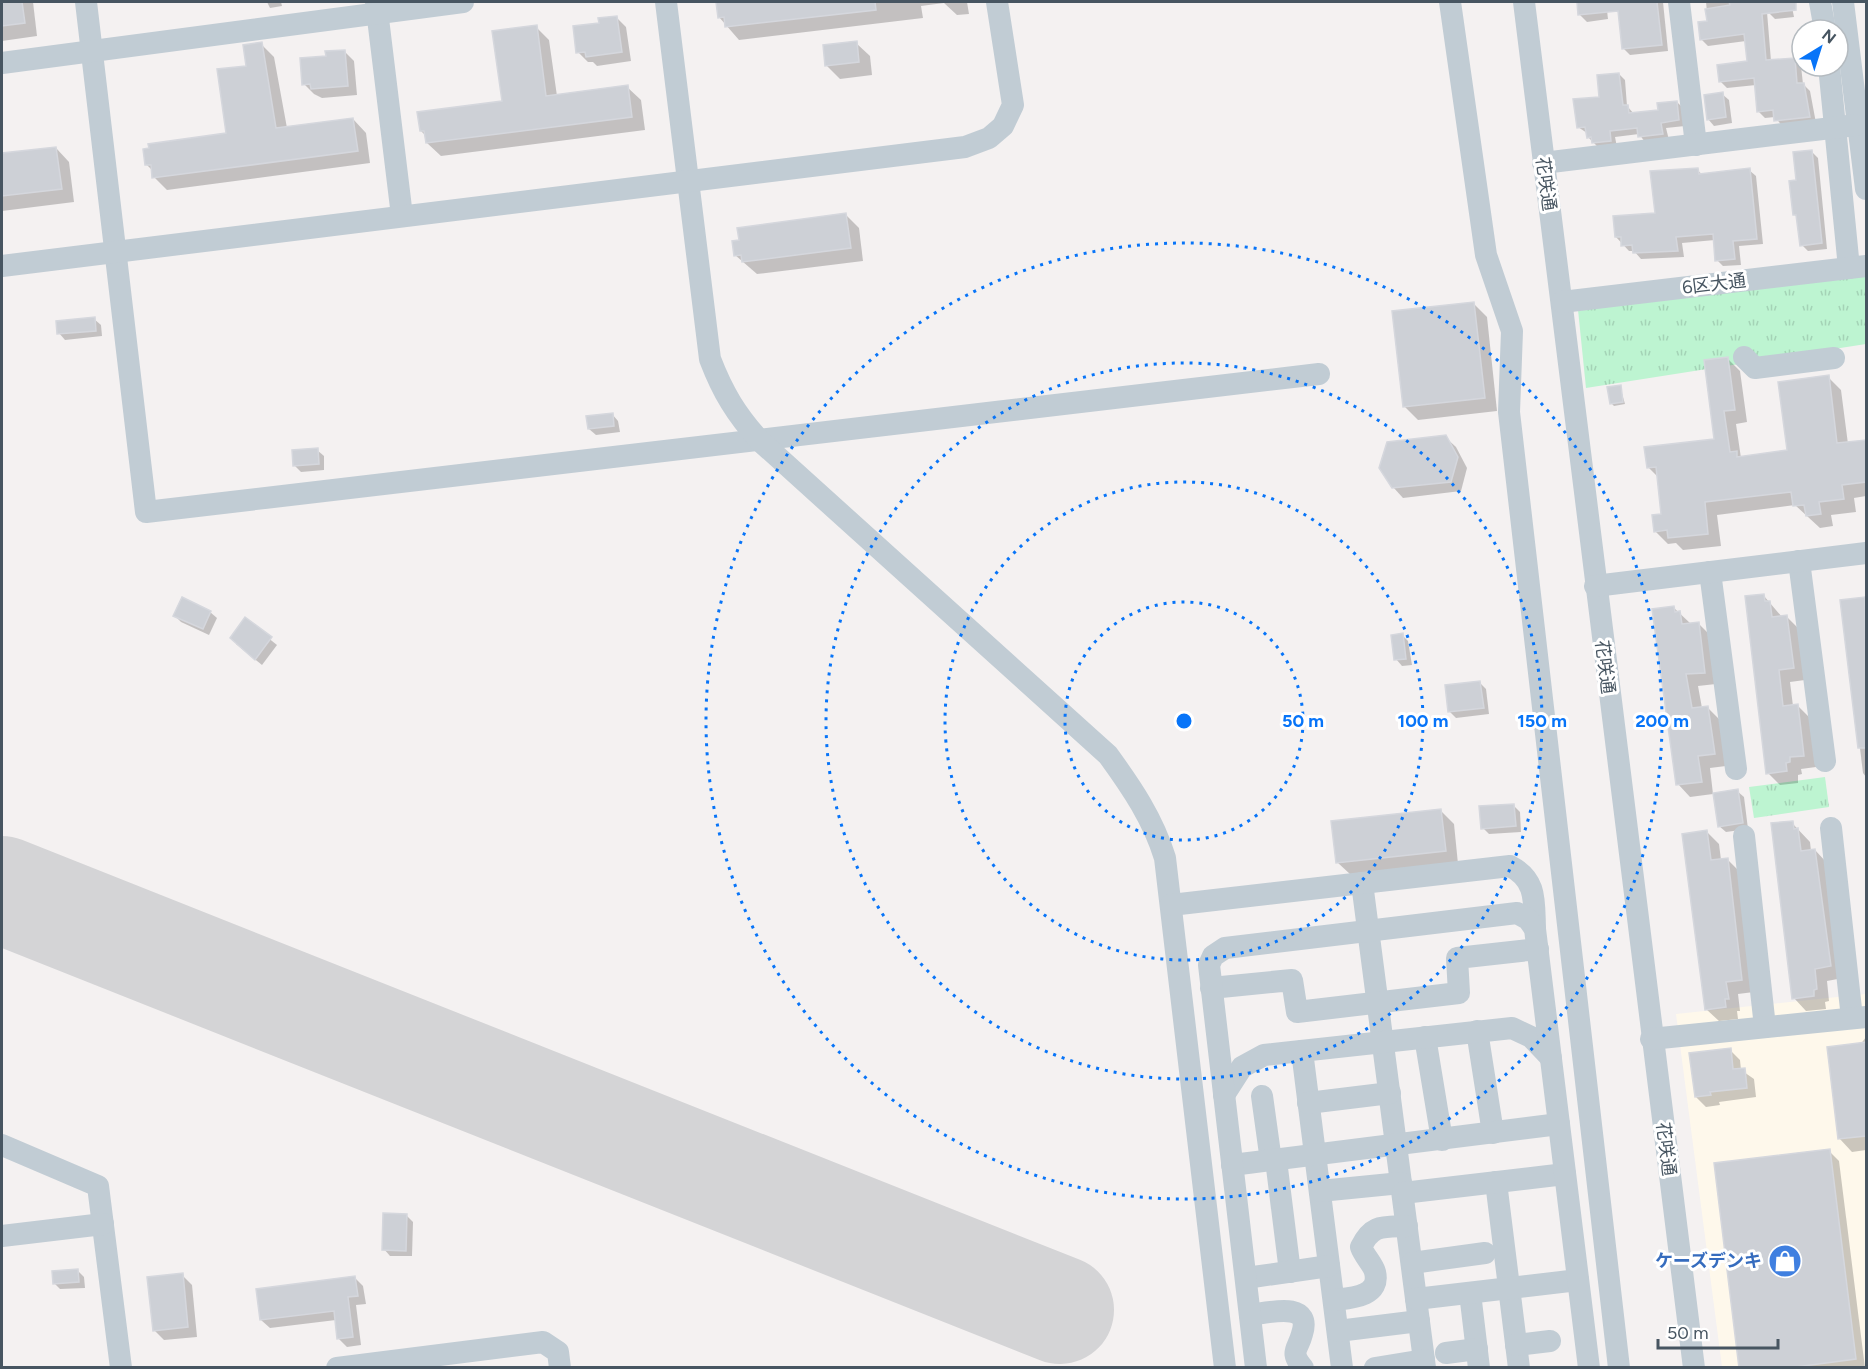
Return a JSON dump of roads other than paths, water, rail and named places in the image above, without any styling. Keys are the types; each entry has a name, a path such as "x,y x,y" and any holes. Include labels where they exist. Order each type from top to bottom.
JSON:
{"street":[{"path":"86,2 146,512 1319,374"},
{"path":"2,63 376,7 463,2"},
{"path":"666,2 710,358 721,388 737,416 760,441 1108,756 1135,793 1158,835 1165,858 1171,905 1225,1368"},
{"path":"2,266 965,147 989,138 1003,126 1012,105 997,2"},
{"path":"1450,2 1486,255 1512,331 1509,412 1619,1368"},
{"name":"花咲通","path":"1524,2 1651,1039 1694,1368"},
{"path":"1678,2 1696,146"},
{"path":"1820,2 1823,18"},
{"path":"1843,2 1846,18"},
{"path":"376,7 402,216"},
{"path":"1832,78 1866,189"},
{"path":"1848,78 1846,127 1858,267"},
{"path":"1543,163 1846,127"},
{"name":"6区大通","path":"1562,302 1858,267"},
{"path":"1744,357 1755,368 1834,358"},
{"path":"1595,586 1866,553"},
{"path":"1799,561 1825,761"},
{"path":"1710,573 1736,769"},
{"path":"1651,1039 1859,1017 1831,828"},
{"path":"1744,836 1765,1027"},
{"path":"1171,905 1510,866 1524,873 1533,892 1586,1364"},
{"path":"1362,883 1370,930 1424,1364 1375,1368"},
{"path":"1256,1368 1211,988 1209,965 1213,956 1225,948 1516,913 1537,939"},
{"path":"1211,988 1292,980 1297,1012 1459,993 1457,958 1537,939"},
{"path":"1224,1095 1242,1067 1264,1055 1512,1028 1531,1036 1551,1058"},
{"path":"1477,1031 1493,1133"},
{"path":"1425,1037 1442,1140"},
{"path":"1302,1051 1342,1368"},
{"path":"1308,1103 1390,1093"},
{"path":"1262,1096 1275,1118 1273,1160 1290,1272"},
{"path":"1233,1165 1559,1124"},
{"path":"2,1145 98,1186 121,1368"},
{"path":"1320,1191 1360,1197 1402,1188 1496,1182 1565,1174"},
{"path":"1496,1182 1519,1368"},
{"path":"2,1236 103,1224"},
{"path":"1334,1300 1364,1295 1372,1289 1376,1280 1375,1270 1366,1260 1361,1247 1368,1234 1379,1227 1407,1226"},
{"path":"1412,1263 1457,1246 1485,1253"},
{"path":"1246,1278 1329,1266"},
{"path":"1338,1331 1378,1332 1418,1310 1470,1293 1578,1280"},
{"path":"1446,1353 1478,1358 1470,1293"},
{"path":"1250,1315 1287,1309 1298,1314 1303,1324 1302,1335 1295,1347 1296,1359 1303,1368"},
{"path":"1516,1345 1550,1341"},
{"path":"337,1368 543,1342 558,1352 560,1368"}],"place":[{"name":"ケーズデンキ","path":"1785,1261"}]}
